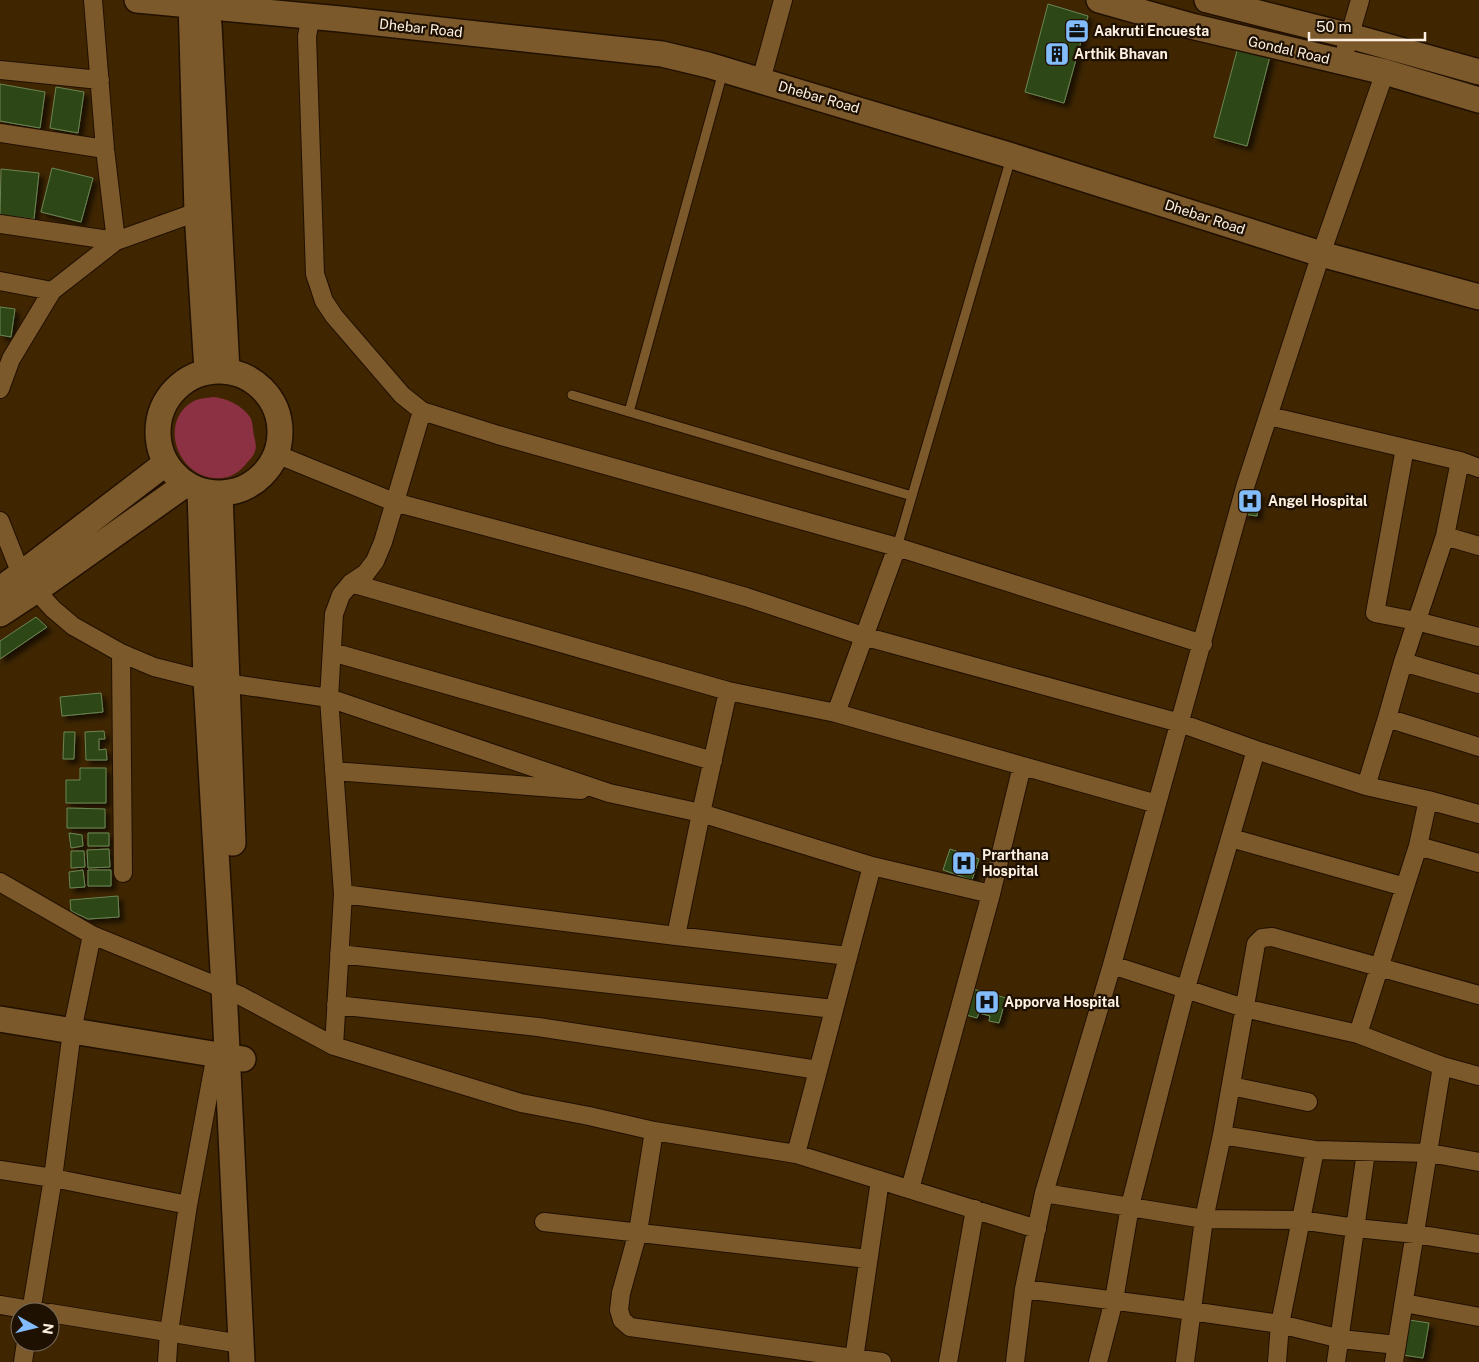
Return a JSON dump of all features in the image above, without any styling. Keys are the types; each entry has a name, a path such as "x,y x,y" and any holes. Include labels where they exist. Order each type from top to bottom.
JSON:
{"main road":[{"name":"Dhebar Road","path":"137,0 200,3 662,54 724,69 1012,156 1321,254 1479,297"},
{"name":"Gondal Road","path":"1098,0 1195,28 1384,72 1479,100"},
{"name":"Gondal Road","path":"1207,0 1350,36 1479,72"},
{"path":"200,3 197,212 217,371"},
{"path":"200,3 217,371"},
{"path":"217,371 245,376 260,386 272,401 278,418 280,436 276,454 267,470 254,482 238,490 202,489 174,475 166,463 159,445 158,425 163,406 174,390 189,378 217,371"},
{"path":"0,614 28,583 166,463"},
{"path":"0,588 28,583 202,489"},
{"path":"202,489 216,682 232,992 229,1056 246,1356"},
{"path":"0,1020 229,1056"}],"street":[{"path":"93,0 105,149 116,240"},
{"path":"761,80 783,0"},
{"path":"1342,62 1360,0"},
{"path":"311,16 307,36 315,274 318,289 334,316 402,394 422,411 498,435 897,547 1203,644"},
{"path":"0,70 100,80"},
{"path":"1015,1362 1024,1289 1044,1193 1112,965 1203,644 1246,484 1321,254 1384,72"},
{"path":"0,133 105,149"},
{"path":"0,389 11,359 52,291 116,240 197,212"},
{"path":"0,224 116,240"},
{"path":"0,281 52,291"},
{"path":"334,1046 343,894 329,698 334,614 341,595 351,583 366,573 375,561 383,542 422,411"},
{"path":"1269,416 1460,461 1479,468"},
{"path":"1405,448 1375,614 1416,621 1479,637"},
{"path":"276,454 394,502 694,582 746,597 863,636 1180,723 1366,786 1479,814"},
{"path":"1366,786 1403,662 1445,536 1460,461"},
{"path":"0,521 28,583 73,626 121,653 167,671 216,682 329,698 609,793 701,813 872,866 991,894"},
{"path":"1445,536 1479,546"},
{"path":"836,713 897,547"},
{"path":"351,583 728,690 836,713 1157,804"},
{"path":"332,652 713,761"},
{"path":"121,653 123,873"},
{"path":"1403,662 1479,684"},
{"path":"676,936 728,690"},
{"path":"1387,718 1479,747"},
{"path":"1098,1362 1114,1300 1130,1206 1186,988 1256,750"},
{"path":"910,1189 991,894 1022,766"},
{"path":"334,770 609,793"},
{"path":"1358,1034 1418,846 1428,800"},
{"path":"1231,838 1405,887"},
{"path":"1418,846 1479,863"},
{"path":"796,1154 872,866"},
{"path":"0,882 92,935 232,992 334,1046 521,1104 589,1116 654,1131 796,1154 1037,1229"},
{"path":"343,894 848,956"},
{"path":"36,1302 72,1031 92,935"},
{"path":"1185,1362 1204,1219 1222,1135 1256,944 1262,938 1272,938 1479,995"},
{"path":"339,954 834,1009"},
{"path":"1112,965 1244,1008 1358,1034 1442,1066 1479,1076"},
{"path":"336,1005 538,1028 818,1070"},
{"path":"167,1362 169,1332 188,1205 229,1056"},
{"path":"1024,1289 1280,1324 1396,1354 1442,1066"},
{"path":"1231,1086 1308,1102"},
{"path":"654,1131 638,1232 621,1293 619,1310 622,1320 630,1327 882,1362"},
{"path":"1222,1135 1315,1150 1429,1153 1479,1162"},
{"path":"1277,1362 1280,1324 1315,1150"},
{"path":"1336,1362 1366,1152"},
{"path":"0,1170 53,1178 188,1205"},
{"path":"854,1359 880,1180"},
{"path":"1044,1193 1204,1219 1300,1220 1479,1244"},
{"path":"948,1362 975,1210"},
{"path":"544,1222 868,1260"},
{"path":"1404,1303 1479,1317"},
{"path":"60,1315 169,1332 246,1356"}],"lane":[{"path":"629,412 724,69"},
{"path":"897,547 1012,156"},
{"path":"572,395 912,496"}],"shaded area":[{"path":"214,397 229,401 247,413 252,424 256,446 251,458 240,470 228,477 212,478 198,473 187,464 179,452 175,439 176,425 181,412 194,401"}],"building":[{"name":"Arthik Bhavan","path":"1048,4 1088,16 1064,103 1025,92"},
{"path":"1238,47 1270,56 1247,146 1214,137"},
{"path":"0,84 45,92 40,128 0,121"},
{"path":"56,87 84,92 78,133 50,128"},
{"path":"52,168 93,178 81,222 41,212"},
{"path":"1,169 39,173 34,219 0,215"},
{"path":"0,307 15,309 11,337 0,335"},
{"path":"1246,491 1260,493 1257,516 1243,514"},
{"path":"36,617 47,627 0,659 0,641"},
{"path":"101,693 103,712 62,716 60,697"},
{"path":"104,731 105,739 99,739 99,750 106,749 107,760 86,760 85,732"},
{"path":"64,732 75,732 74,759 63,759"},
{"path":"80,768 106,768 106,803 66,803 66,780 80,780"},
{"path":"67,808 105,809 105,828 67,828"},
{"path":"69,833 82,835 83,846 71,848"},
{"path":"88,833 109,833 109,846 88,846"},
{"path":"109,849 110,867 88,868 87,850"},
{"path":"950,849 979,859 972,880 943,870"},
{"path":"71,851 84,851 85,867 71,868"},
{"path":"83,870 85,887 70,888 69,872"},
{"path":"88,870 111,870 111,886 88,886"},
{"path":"118,896 119,917 88,919 71,911 70,900"},
{"path":"973,989 1006,998 999,1023 989,1021 990,1016 979,1013 977,1018 966,1015"},
{"path":"1409,1320 1429,1323 1423,1358 1403,1355"}],"place":[{"name":"Aakruti Encuesta","path":"1077,31"},
{"name":"Arthik Bhavan","path":"1057,54"},
{"name":"Angel Hospital","path":"1250,501"},
{"name":"Prarthana Hospital","path":"964,863"},
{"name":"Apporva Hospital","path":"987,1002"}]}
